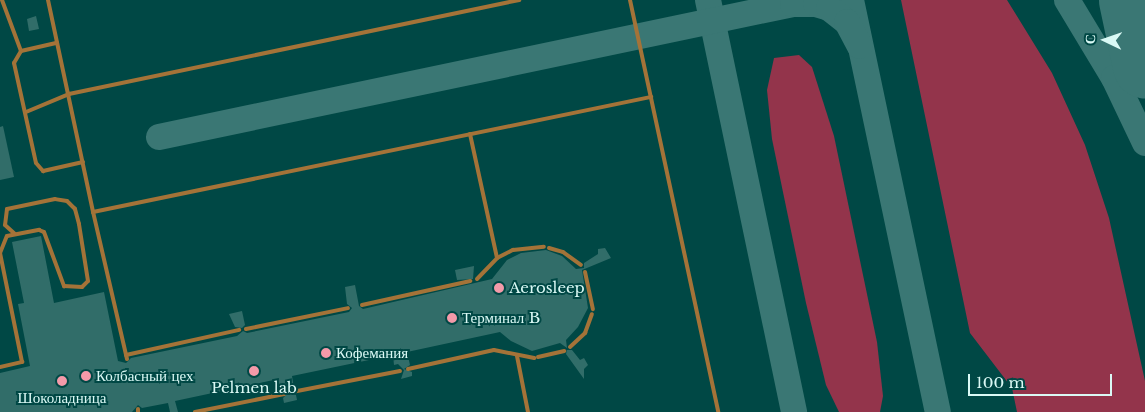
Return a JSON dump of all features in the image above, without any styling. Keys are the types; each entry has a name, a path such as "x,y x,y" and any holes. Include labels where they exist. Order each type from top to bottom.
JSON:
{"lane":[{"path":"2,0 21,51"},
{"path":"48,0 93,212 127,357 239,330"},
{"path":"26,112 69,94 519,0"},
{"path":"630,0 718,412"},
{"path":"57,43 21,51 14,63 26,112 34,157 40,170 83,162"},
{"path":"93,212 651,97"},
{"path":"470,134 497,258"},
{"path":"0,210 55,199 67,201 74,209 79,224 88,281 82,287 64,286 44,232 7,236 0,251 22,362 0,367"},
{"path":"7,209 5,225 15,234"},
{"path":"477,279 497,258 525,246 544,247"},
{"path":"550,248 563,252 581,266"},
{"path":"570,347 582,338 592,312 586,272"},
{"path":"362,305 470,281"},
{"path":"246,329 348,308"},
{"path":"408,369 494,350 504,350 517,356 536,358 564,351"},
{"path":"517,356 528,412"},
{"path":"292,392 400,371"},
{"path":"195,412 284,394"}],"shaded area":[{"path":"901,0 1007,0 1052,73 1085,145 1109,218 1145,381 1145,412 1017,412 1012,388 970,333"},
{"path":"799,55 812,67 834,136 877,342 883,396 880,412 839,412 826,385 806,303 772,139 767,90 774,58"}],"building":[{"path":"36,16 39,29 29,31 27,19"},
{"path":"3,126 14,177 0,180 0,127"},
{"name":"Терминал B","path":"41,236 54,303 104,292 118,361 126,363 131,358 237,336 243,331 247,333 349,312 352,308 347,304 345,287 355,285 359,306 363,309 492,279 507,260 521,253 546,250 562,256 576,269 584,268 584,263 598,254 598,249 605,248 611,258 582,270 588,308 578,327 566,340 567,348 560,343 532,351 511,341 500,332 407,352 410,365 404,369 412,372 412,376 401,379 404,370 398,364 394,365 393,355 292,376 294,388 288,393 280,390 278,379 175,401 178,412 170,412 168,403 142,408 138,405 132,412 0,412 0,373 30,366 18,304 24,303 12,242"},
{"path":"474,266 473,279 457,280 455,270"},
{"path":"242,311 245,325 242,328 235,327 229,314"},
{"path":"567,350 572,350 580,360 584,358 588,365 584,369 584,379 566,354"},
{"path":"288,393 296,395 297,400 284,403 283,398"}],"taxiway":[{"path":"708,0 794,412"},
{"path":"851,0 938,412"},
{"path":"1067,0 1114,78 1145,143"},
{"path":"159,137 793,4 816,4 829,8 847,22 860,46"}],"runway":[{"path":"1131,0 1145,66"}],"place":[{"name":"Aerosleep","path":"499,288"},
{"name":"Терминал B","path":"452,318"},
{"name":"Кофемания","path":"326,353"},
{"name":"Pelmen lab","path":"254,371"},
{"name":"Колбасный цех","path":"86,376"},
{"name":"Шоколадница","path":"62,381"}]}
